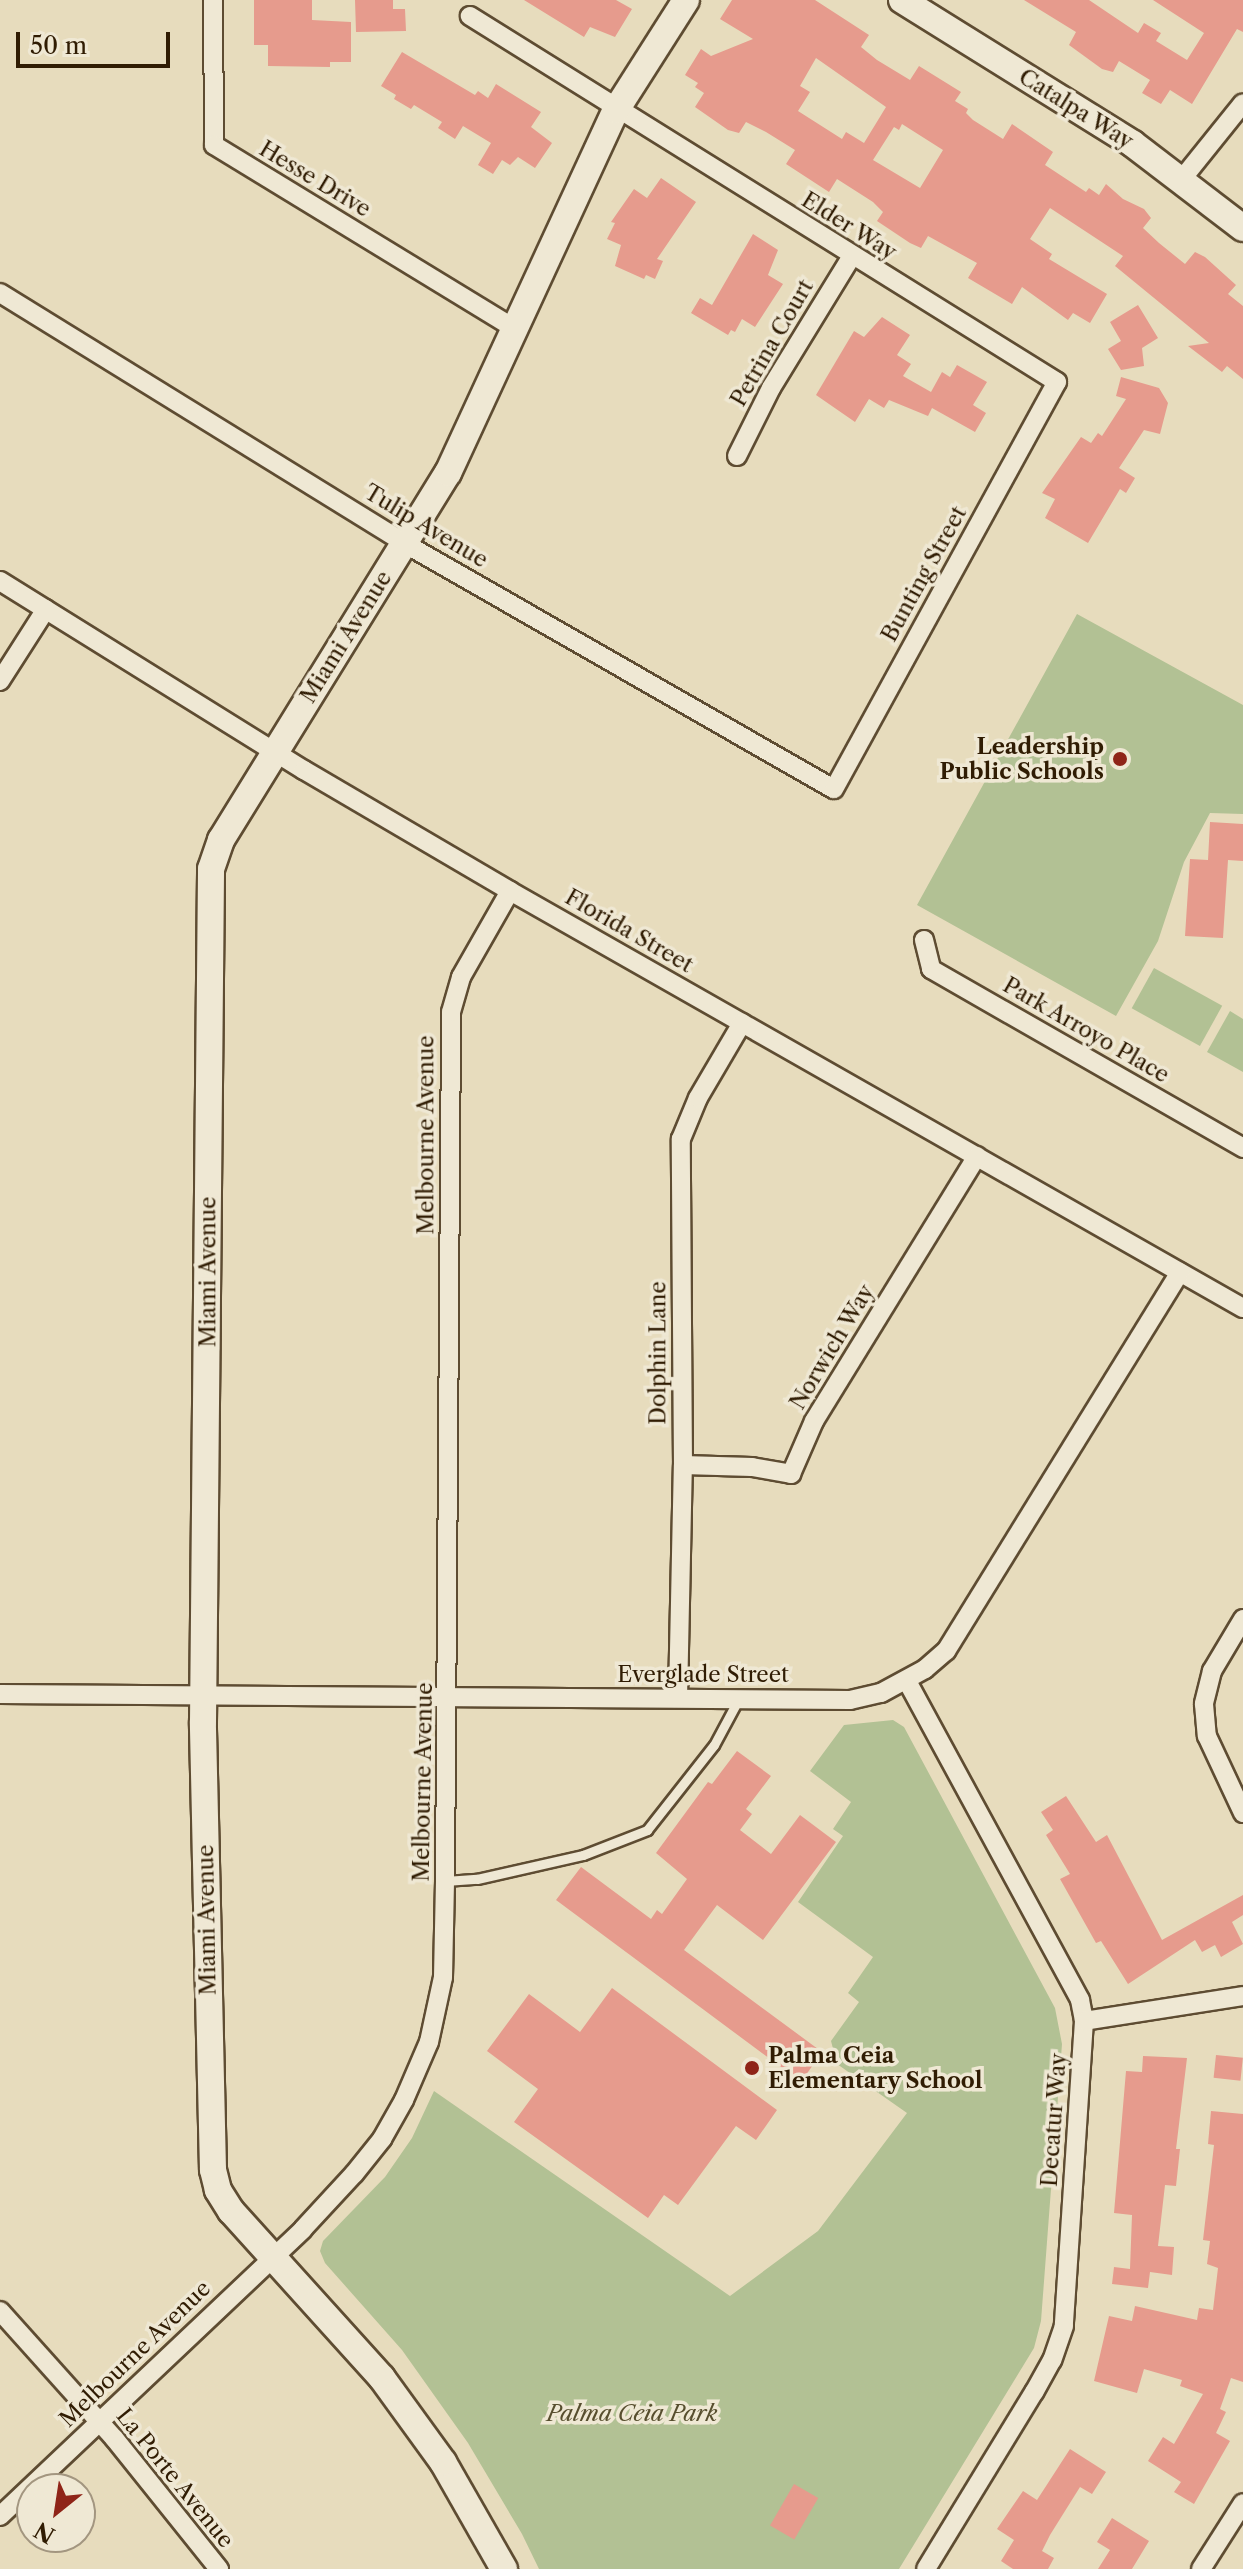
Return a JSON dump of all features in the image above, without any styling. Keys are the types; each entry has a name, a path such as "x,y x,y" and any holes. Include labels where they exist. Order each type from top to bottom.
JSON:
{"street":[{"name":"Hesse Drive","path":"213,0 214,145 515,329"},
{"name":"Miami Avenue","path":"504,2569 443,2462 382,2378 231,2211 218,2190 213,2170 204,1698 211,869 221,840 472,428 616,110 686,0"},
{"name":"Catalpa Way","path":"902,0 1133,144 1243,228"},
{"name":"Elder Way","path":"470,16 616,110 1057,382"},
{"path":"1182,179 1243,103"},
{"name":"Petrina Court","path":"737,456 771,388 852,256"},
{"name":"Tulip Avenue","path":"0,293 404,543 834,789"},
{"name":"Bunting Street","path":"834,789 1057,382"},
{"name":"Florida Street","path":"0,581 275,752 510,891 1243,1308"},
{"path":"0,681 46,609"},
{"name":"Melbourne Avenue","path":"0,2516 274,2256 354,2174 382,2139 404,2100 429,2042 443,1977 449,1698 451,1012 461,977 510,891"},
{"name":"Park Arroyo Place","path":"924,940 931,969 1243,1148"},
{"name":"Dolphin Lane","path":"678,1698 683,1465 681,1139 698,1098 742,1023"},
{"name":"Norwich Way","path":"683,1465 752,1467 791,1474 814,1421 977,1156"},
{"name":"Everglade Street","path":"0,1694 204,1698 850,1700 881,1693 907,1681 946,1651 1180,1272"},
{"path":"1243,1619 1212,1671 1204,1704 1207,1736 1243,1813"},
{"name":"Decatur Way","path":"907,1681 1080,2000 1084,2021 1064,2326 1052,2360 1034,2392 926,2569"},
{"path":"1084,2021 1243,1996"},
{"name":"La Porte Avenue","path":"0,2311 99,2422 219,2569"},
{"path":"1201,2569 1243,2503"}],"lane":[{"path":"445,1881 477,1879 583,1855 647,1830 714,1745 739,1699"}],"green space":[{"path":"1077,614 1243,705 1243,814 1210,813 1184,862 1158,941 1116,1016 917,905"},
{"path":"1154,968 1222,1006 1200,1046 1132,1008"},
{"path":"1230,1011 1243,1019 1243,1072 1207,1052"},
{"name":"Palma Ceia Park","path":"893,1720 904,1727 1055,2008 1062,2044 1041,2321 1034,2348 899,2569 539,2569 468,2443 402,2350 325,2263 320,2251 323,2241 385,2177 412,2138 434,2091 730,2296 818,2231 907,2113 837,2064 831,2041 859,2002 848,1993 873,1957 798,1902 843,1836 833,1829 851,1802 810,1771 844,1725"}],"building":[{"path":"254,0 312,0 312,20 351,22 351,62 330,62 330,67 268,66 268,45 254,45"},
{"path":"355,0 393,0 393,9 405,9 406,31 356,32"},
{"path":"524,0 616,0 632,9 615,37 590,27 584,37"},
{"path":"732,0 815,0 869,35 861,47 877,60 910,80 919,66 961,92 955,101 968,109 966,113 973,120 1003,139 1012,124 1053,152 1045,165 1086,192 1089,188 1099,195 1106,184 1123,199 1144,209 1151,218 1143,228 1159,243 1185,264 1195,252 1205,257 1236,285 1228,294 1243,306 1243,379 1227,366 1222,372 1188,346 1209,343 1115,266 1123,256 1050,208 1030,239 1052,254 1049,259 1107,294 1090,323 1073,313 1068,320 1022,287 1012,304 968,278 977,263 928,236 921,248 910,243 877,221 883,212 873,202 837,179 829,192 786,164 795,150 766,132 746,122 739,133 728,130 695,107 704,93 695,87 698,83 685,75 701,49 711,56 753,39 720,19","holes":["816,58 886,107 864,143 846,132 842,139 798,111 810,92 800,86","902,124 943,150 920,188 873,160 894,127 899,130"]},
{"path":"1024,0 1089,0 1138,33 1144,23 1161,33 1156,41 1187,60 1204,33 1153,0 1243,0 1243,32 1237,29 1192,104 1170,90 1161,104 1142,93 1150,80 1119,61 1113,72 1102,69 1069,45 1076,32"},
{"path":"402,52 475,95 478,91 488,98 496,84 541,112 531,127 552,143 535,168 518,157 510,165 502,160 493,174 478,165 491,143 463,126 455,139 438,128 442,122 414,105 411,109 394,99 396,95 381,86"},
{"path":"661,178 696,202 657,259 663,261 655,279 646,275 644,279 615,266 621,245 607,239 615,223 611,222 634,189 647,198"},
{"path":"753,234 778,250 768,275 783,284 755,327 742,319 735,332 731,330 728,335 691,313 700,298 712,305"},
{"path":"1138,305 1158,338 1142,348 1144,366 1121,370 1108,349 1121,341 1110,322"},
{"path":"882,317 910,335 897,355 911,364 903,376 931,392 942,372 950,377 957,365 987,382 973,405 986,413 975,432 932,408 928,416 889,400 884,408 869,399 855,422 816,395 854,331 864,337"},
{"path":"1121,377 1159,388 1168,403 1160,434 1144,430 1119,468 1135,478 1126,493 1120,489 1088,543 1045,518 1055,499 1042,493 1081,437 1091,443 1098,433 1102,436 1126,399 1116,396"},
{"path":"1210,822 1243,824 1243,861 1228,860 1223,938 1185,936 1190,859 1208,860"},
{"path":"737,1751 771,1776 746,1809 752,1814 740,1830 771,1854 800,1815 836,1842 763,1940 717,1905 684,1950 822,2052 801,2082 556,1900 581,1867 651,1919 657,1910 662,1914 687,1879 656,1853 708,1782 712,1784"},
{"path":"1066,1796 1096,1842 1107,1835 1162,1940 1243,1895 1243,1915 1232,1922 1243,1944 1221,1957 1215,1945 1202,1952 1195,1940 1128,1984 1101,1941 1096,1943 1060,1879 1070,1874 1046,1835 1053,1830 1041,1812"},
{"path":"612,1988 777,2110 756,2140 736,2126 678,2205 664,2195 648,2218 514,2122 538,2089 487,2051 529,1994 580,2032"},
{"path":"1216,2055 1243,2058 1240,2081 1214,2078"},
{"path":"1143,2056 1187,2058 1176,2149 1180,2149 1176,2186 1165,2185 1158,2246 1174,2247 1172,2275 1150,2272 1148,2288 1112,2284 1114,2267 1130,2269 1132,2215 1114,2213 1126,2071 1142,2072"},
{"path":"1211,2111 1243,2114 1243,2382 1231,2378 1220,2409 1226,2412 1216,2433 1230,2441 1194,2504 1174,2492 1181,2482 1148,2461 1163,2437 1174,2444 1203,2394 1180,2386 1182,2380 1144,2369 1137,2393 1094,2381 1109,2316 1132,2321 1135,2306 1197,2320 1199,2308 1213,2310 1218,2268 1207,2264 1210,2241 1203,2240 1214,2145 1208,2144"},
{"path":"1070,2449 1106,2472 1092,2494 1080,2487 1050,2535 1042,2551 1054,2558 1048,2569 1013,2569 1001,2561 1014,2540 997,2529 1023,2491 1037,2500"},
{"path":"794,2484 818,2498 794,2540 770,2526"},
{"path":"1112,2518 1149,2541 1132,2569 1098,2569 1110,2550 1097,2542"}],"place":[{"name":"Leadership Public Schools","path":"1120,759"},
{"name":"Palma Ceia Elementary School","path":"752,2068"}]}
